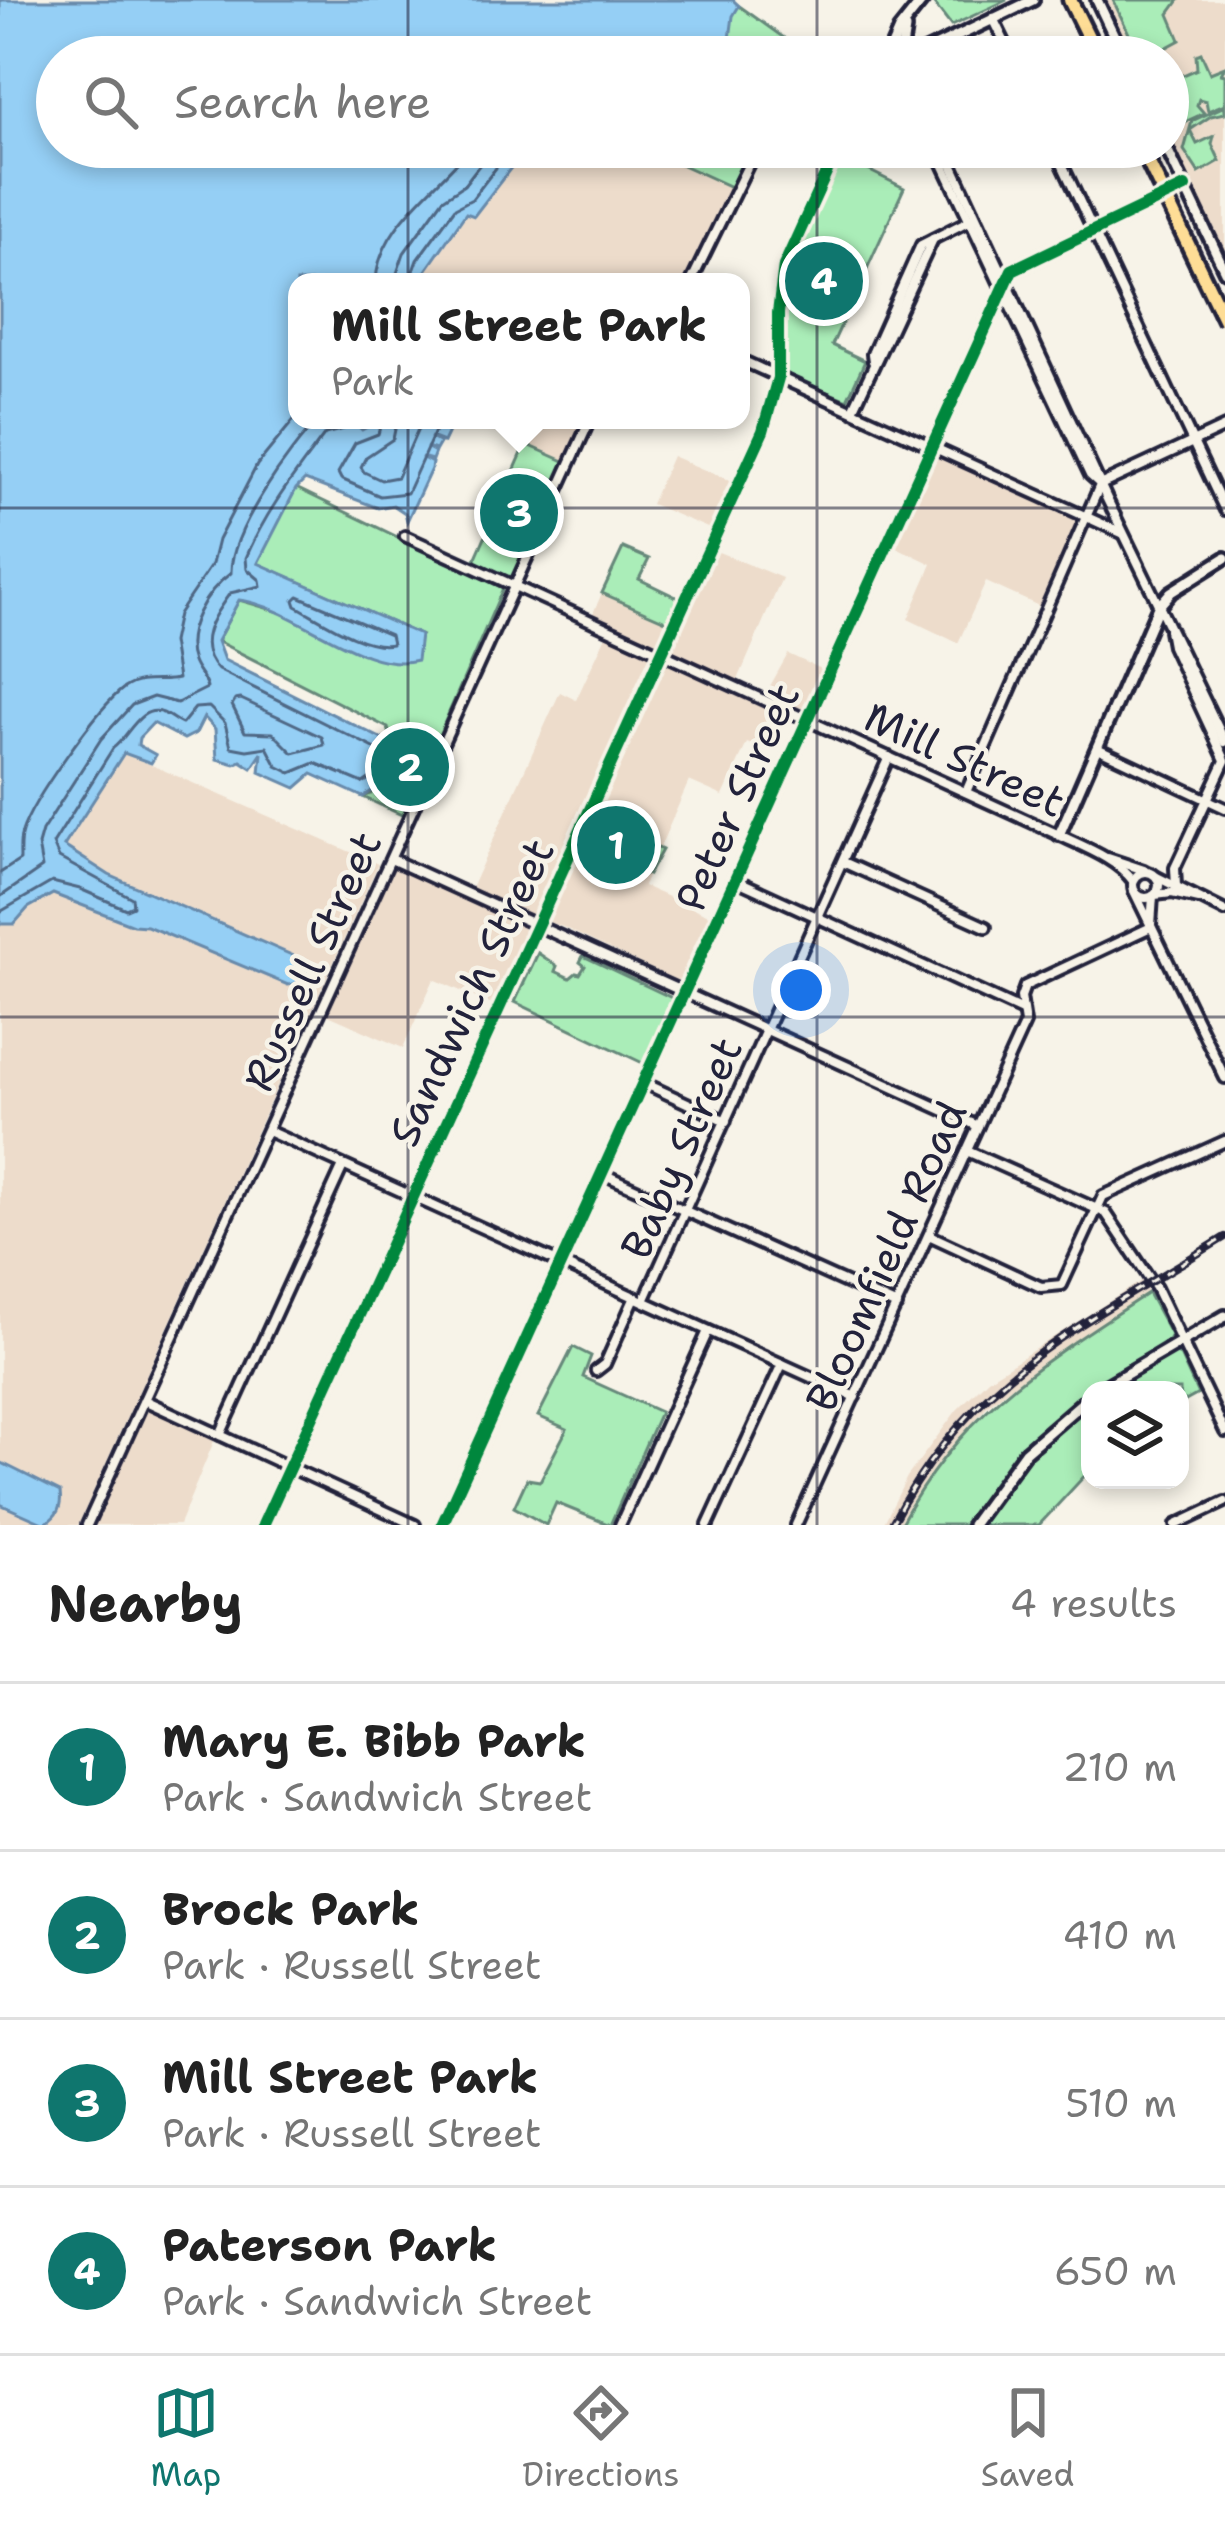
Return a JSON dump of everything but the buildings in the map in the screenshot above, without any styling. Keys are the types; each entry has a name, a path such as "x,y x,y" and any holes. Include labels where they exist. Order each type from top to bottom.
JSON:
{"highway":[{"path":"1070,0 1088,36"},
{"path":"1151,168 1225,321"}],"main road":[{"path":"901,36 923,0"},
{"path":"953,36 1033,0"},
{"path":"1097,0 1114,36"},
{"path":"1176,168 1225,272"},
{"name":"Sandwich Street","path":"263,1525 763,431 778,377 784,266 828,170"},
{"path":"1059,835 1158,607 1171,592 1225,558"},
{"path":"1114,1381 1225,1316"},
{"path":"972,1525 1025,1452 1081,1404"}],"street":[{"path":"993,18 1002,36"},
{"path":"695,273 747,168"},
{"path":"824,168 828,170"},
{"path":"949,168 1090,476 1100,484 1168,628 1225,760 1175,868 1176,886"},
{"path":"1064,168 1225,510"},
{"name":"Peter Street","path":"442,1525 1005,286 1019,264 1185,187"},
{"path":"853,410 874,361 872,354 922,245 973,219"},
{"path":"750,364 1124,534"},
{"path":"966,793 1100,484 1225,427"},
{"name":"Russell Street","path":"87,1525 586,429"},
{"name":"Mill Street","path":"404,536 1059,835 1126,871 1134,886"},
{"path":"1168,628 1180,643 1225,742"},
{"path":"1097,748 1225,808"},
{"name":"Baby Street","path":"596,1371 605,1364 686,1210 890,757"},
{"name":"Mill Street","path":"1106,859 1113,857 1193,892 1199,899"},
{"path":"391,859 978,1126"},
{"path":"843,862 986,927"},
{"path":"1175,868 1166,874 1140,874 1134,886 1225,1078"},
{"path":"1151,926 1159,885 1152,874"},
{"path":"736,880 1023,1012 1025,986 1151,926"},
{"path":"1134,886 1144,898 1154,896"},
{"name":"Mill Street","path":"1154,896 1172,893 1225,911"},
{"name":"Bloomfield Road","path":"796,1525 1025,1023 1023,1012"},
{"path":"644,1083 726,1121"},
{"path":"268,1130 855,1397"},
{"path":"929,1235 1052,1288 1062,1285 1103,1196 1225,1141"},
{"path":"968,1151 1112,1220 1182,1339 1225,1432"},
{"path":"220,1436 343,1166"},
{"path":"603,1174 897,1306"},
{"path":"620,1525 708,1330"},
{"path":"708,1525 782,1364"},
{"path":"144,1400 415,1525"},
{"path":"1176,1525 1225,1502"}],"shaded area":[{"path":"1105,0 1225,0 1225,254 1184,168 1189,168 1189,36 1122,36"},
{"path":"511,168 689,168 731,187 691,273 424,273 466,213 475,215"},
{"path":"492,429 581,429 566,462"},
{"path":"940,455 1072,514 1076,522 1039,606 986,582 958,643 908,619 932,564 892,545 932,457"},
{"path":"672,456 733,482 710,529 651,504"},
{"path":"716,551 782,578 737,682 765,695 788,654 825,671 806,709 786,704 765,751 747,743 723,796 689,781 643,886 711,916 683,979 675,980 563,927 468,895 560,692 576,700 610,627 591,618 602,593 667,621 674,606 689,612"},
{"path":"124,753 378,864 78,1525 0,1525 0,1504 45,1524 60,1491 0,1462 0,924 14,924 28,908 53,894 231,958 64,847"},
{"path":"390,867 521,924 527,933 492,1005 434,979 403,1048 326,1014"},
{"path":"1143,1280 1148,1293 989,1404 936,1466 900,1525 883,1525 907,1477 957,1410 988,1379"},
{"path":"150,1410 214,1441 179,1525 92,1525 144,1414"}],"green space":[{"path":"667,0 731,0 781,36 630,36"},
{"path":"931,0 1007,0 951,26"},
{"path":"1113,0 1179,0 1169,14 1178,36 1130,36"},
{"path":"1201,53 1210,73 1225,67 1221,74 1225,75 1225,104 1208,111 1206,101 1199,99 1197,105 1204,113 1189,120 1189,72 1197,69 1196,55"},
{"path":"1225,106 1225,113 1190,130 1197,144 1214,136 1212,144 1220,161 1199,173 1189,158 1189,132 1192,121"},
{"path":"689,168 740,168 731,187"},
{"path":"834,168 864,168 904,188 832,345 865,361 847,400 792,378 784,370 788,276 806,223"},
{"path":"526,444 566,462 514,575 506,579 473,564"},
{"path":"296,488 503,588 404,816 363,797 371,794 396,754 388,728 217,641 239,600 280,612 372,656 420,635 257,563"},
{"path":"623,548 649,559 639,579 678,598 668,622 602,593"},
{"path":"595,818 662,850 648,875 632,868 627,878 581,850"},
{"path":"538,953 557,966 555,971 570,978 585,966 580,962 583,956 674,999 647,1065 515,1002"},
{"path":"1148,1293 1171,1335 1106,1381 1081,1381 1081,1400 1009,1467 968,1525 900,1525 924,1485 978,1419 1074,1342"},
{"path":"573,1347 591,1356 583,1377 660,1412 610,1525 556,1503 546,1525 514,1507 527,1479 540,1481 567,1429 538,1416"},
{"path":"1172,1351 1180,1355 1198,1394 1189,1399 1189,1381 1122,1381"},
{"path":"1081,1409 1081,1480 1039,1525 977,1525 1042,1443"}],"water":[{"path":"0,0 733,0 739,6 730,36 36,36 36,168 511,168 474,216 466,213 424,273 288,273 288,429 449,429 443,442 430,437 440,443 436,450 426,447 435,452 432,460 421,457 432,463 431,469 407,521 405,513 393,505 378,508 305,480 258,563 420,635 417,660 375,658 283,614 239,600 217,641 224,660 390,743 396,754 388,780 363,797 312,774 296,788 260,772 262,753 252,768 241,761 217,759 215,729 204,717 196,733 184,739 153,723 138,745 156,755 151,763 124,753 64,846 109,875 310,963 303,978 288,985 147,926 53,894 28,908 14,924 0,924"},
{"path":"0,1462 60,1492 60,1507 45,1524 0,1504"}],"railway":[{"path":"891,1525 923,1472 996,1389 1079,1326 1225,1237"}],"cycle path":[{"path":"263,1525 763,431 778,378 784,266 828,168"},
{"path":"442,1525 1012,270 1185,187"}],"place":[{"name":"Paterson Park","path":"824,281"},
{"name":"Mill Street Park","path":"519,513"},
{"name":"Brock Park","path":"410,767"},
{"name":"Mary E. Bibb Park","path":"616,845"}]}
